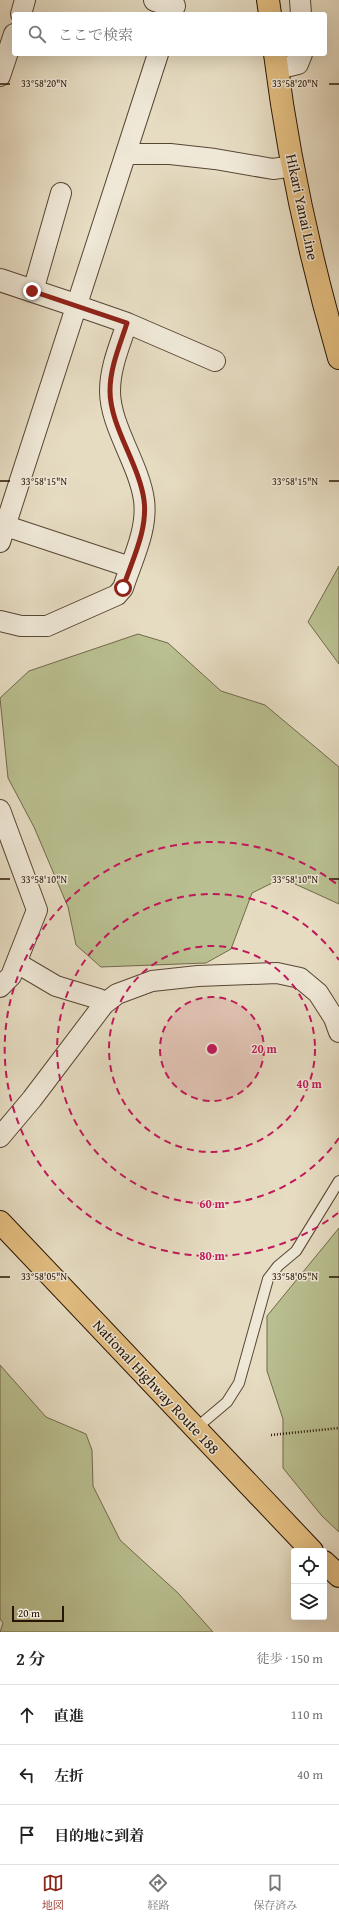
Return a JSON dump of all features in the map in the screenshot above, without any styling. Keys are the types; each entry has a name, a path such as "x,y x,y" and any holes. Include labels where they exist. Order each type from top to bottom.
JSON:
{"main road":[{"path":"268,0 270,12"},
{"name":"Hikari Yanai Line","path":"276,62 293,166 319,290 339,358"},
{"name":"National Highway Route 188","path":"0,1222 309,1548"},
{"path":"327,1565 339,1576"}],"street":[{"path":"22,12 25,0"},
{"path":"300,0 301,12"},
{"path":"0,76 12,40"},
{"path":"130,566 3,534 78,306 157,56"},
{"path":"276,62 298,64 301,56"},
{"path":"127,154 170,154 215,159 273,169 293,166"},
{"path":"32,291 61,193"},
{"path":"0,280 127,323 215,361"},
{"path":"0,621 21,626 47,626 117,595 123,588 144,525 144,500 136,469 114,415 110,391 113,364 127,323"},
{"path":"0,810 37,910 17,964 11,976 0,987"},
{"path":"17,964 56,986 99,999 104,1004"},
{"path":"0,1137 32,1099 104,1004 116,994 152,981 198,976 277,973 300,978 318,993 334,1018 339,1032"}],"lane":[{"path":"195,1429 228,1402 239,1383 268,1279 278,1266 296,1251 339,1181"}],"path":[{"path":"271,1435 339,1428"}],"green space":[{"path":"339,566 339,664 308,622"},
{"path":"138,634 168,643 221,691 265,705 339,767 339,904 282,878 252,893 231,949 206,963 101,967 76,945 68,907 34,827 8,778 0,698 29,671"},
{"path":"339,1228 339,1532 322,1516 283,1468 283,1419 267,1371 267,1316"},
{"path":"0,1365 46,1417 86,1434 92,1450 93,1486 120,1540 178,1593 213,1632 0,1632 3,1623 0,1619"}],"route":[{"path":"32,291 127,323 113,364 110,391 114,415 136,469 144,500 144,525 123,588"}]}
